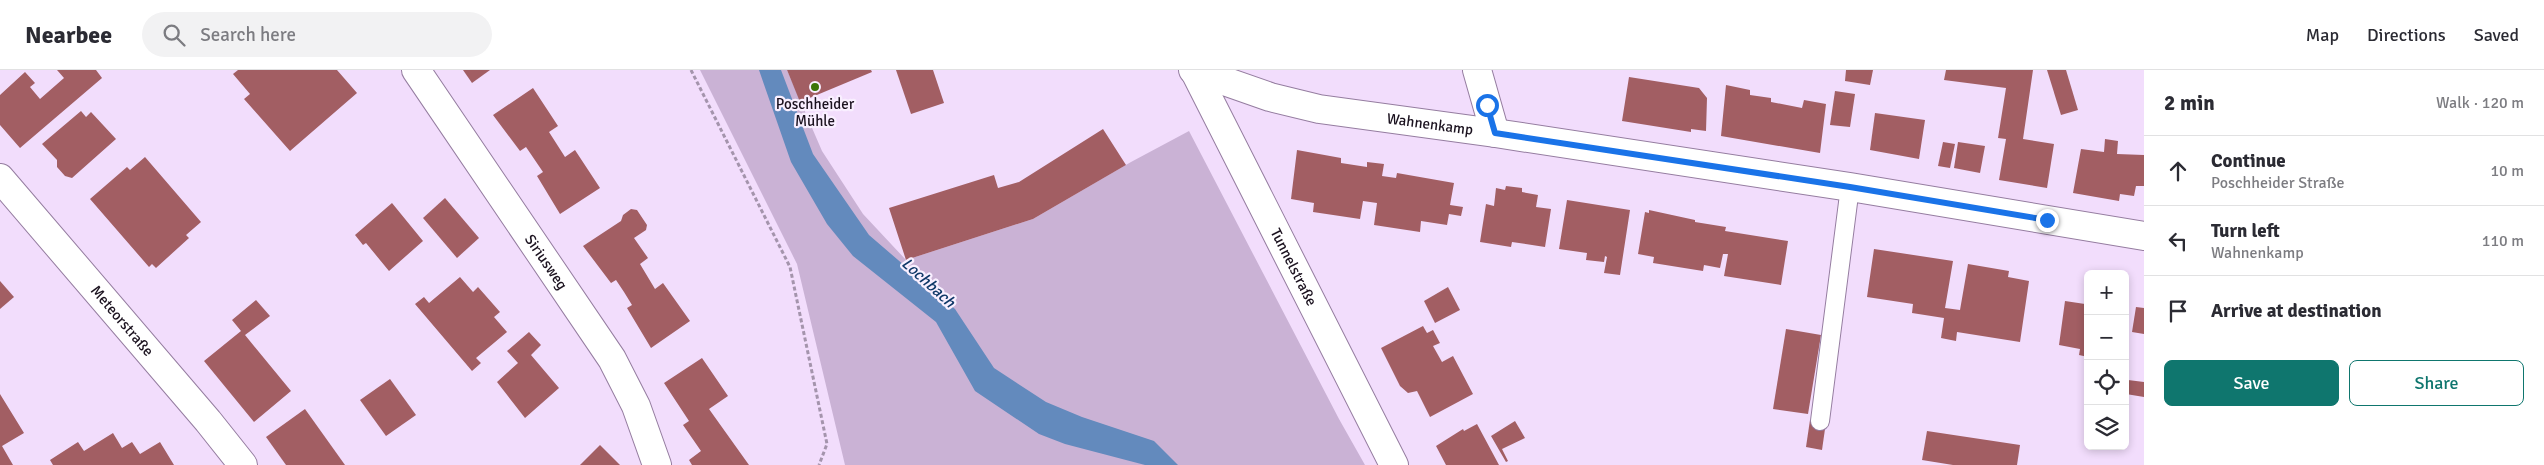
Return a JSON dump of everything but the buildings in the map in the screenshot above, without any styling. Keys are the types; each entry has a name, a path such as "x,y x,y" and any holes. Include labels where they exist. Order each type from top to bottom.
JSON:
{"street":[{"name":"Siriusweg","path":"416,70 612,359 646,432 657,465"},
{"name":"Wahnenkamp","path":"1193,70 1270,98 1319,109 1495,133 1850,187 2144,236"},
{"name":"Tunnelstraße","path":"1193,70 1394,465"},
{"path":"1477,70 1495,133"},
{"name":"Meteorstraße","path":"0,178 208,421 243,465"}],"lane":[{"path":"1820,421 1850,187"}],"path":[{"path":"690,70 790,267 826,444 819,465"}],"shaded area":[{"path":"700,70 787,70 822,151 863,214 906,260 1033,219 1189,131 1339,419 1365,465 845,465 797,264"}],"water":[{"path":"759,70 781,70 813,154 869,235 955,309 994,368 1046,402 1082,417 1154,441 1178,465 1145,465 1065,444 1039,434 975,391 936,322 853,256 827,224 791,162"}],"place":[{"name":"Poschheider Mühle","path":"815,87"}],"route":[{"path":"1487,105 1495,133 1850,187 2047,220"}],"water label":[{"name":"Lochbach","path":"929,282"}]}
